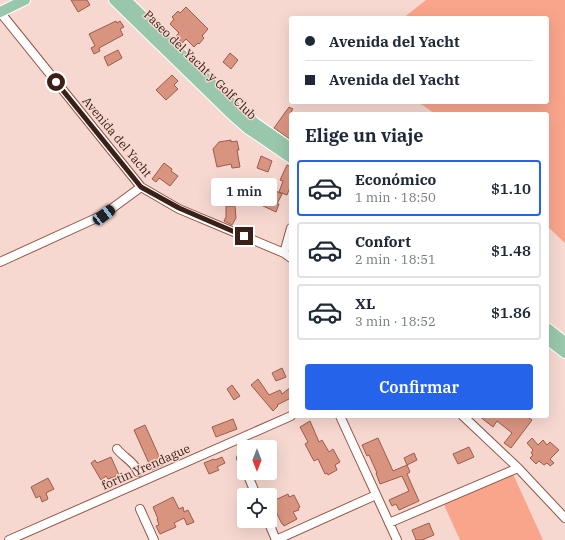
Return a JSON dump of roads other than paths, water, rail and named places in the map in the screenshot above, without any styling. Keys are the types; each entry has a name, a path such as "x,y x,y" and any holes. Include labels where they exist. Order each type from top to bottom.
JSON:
{"main road":[{"path":"0,12 25,0"},
{"name":"Paseo del Yacht y Golf Club","path":"114,0 230,113 247,128 289,157"},
{"name":"Paseo del Yacht y Golf Club","path":"126,0 237,108 255,123 289,147"},
{"path":"549,330 565,342"},
{"path":"549,340 565,353"}],"street":[{"name":"Avenida del Yacht","path":"0,12 141,187 179,208 284,252 289,256"},
{"path":"0,262 104,215 141,187"},
{"path":"284,252 289,235"},
{"name":"fortin Yrendague","path":"9,540 140,476 289,417"},
{"path":"341,418 397,540"},
{"path":"465,418 518,468 565,518"},
{"path":"118,449 122,455 132,461 140,476"},
{"path":"389,523 518,468"},
{"path":"271,528 276,540 376,494"},
{"path":"140,509 154,540"}]}
